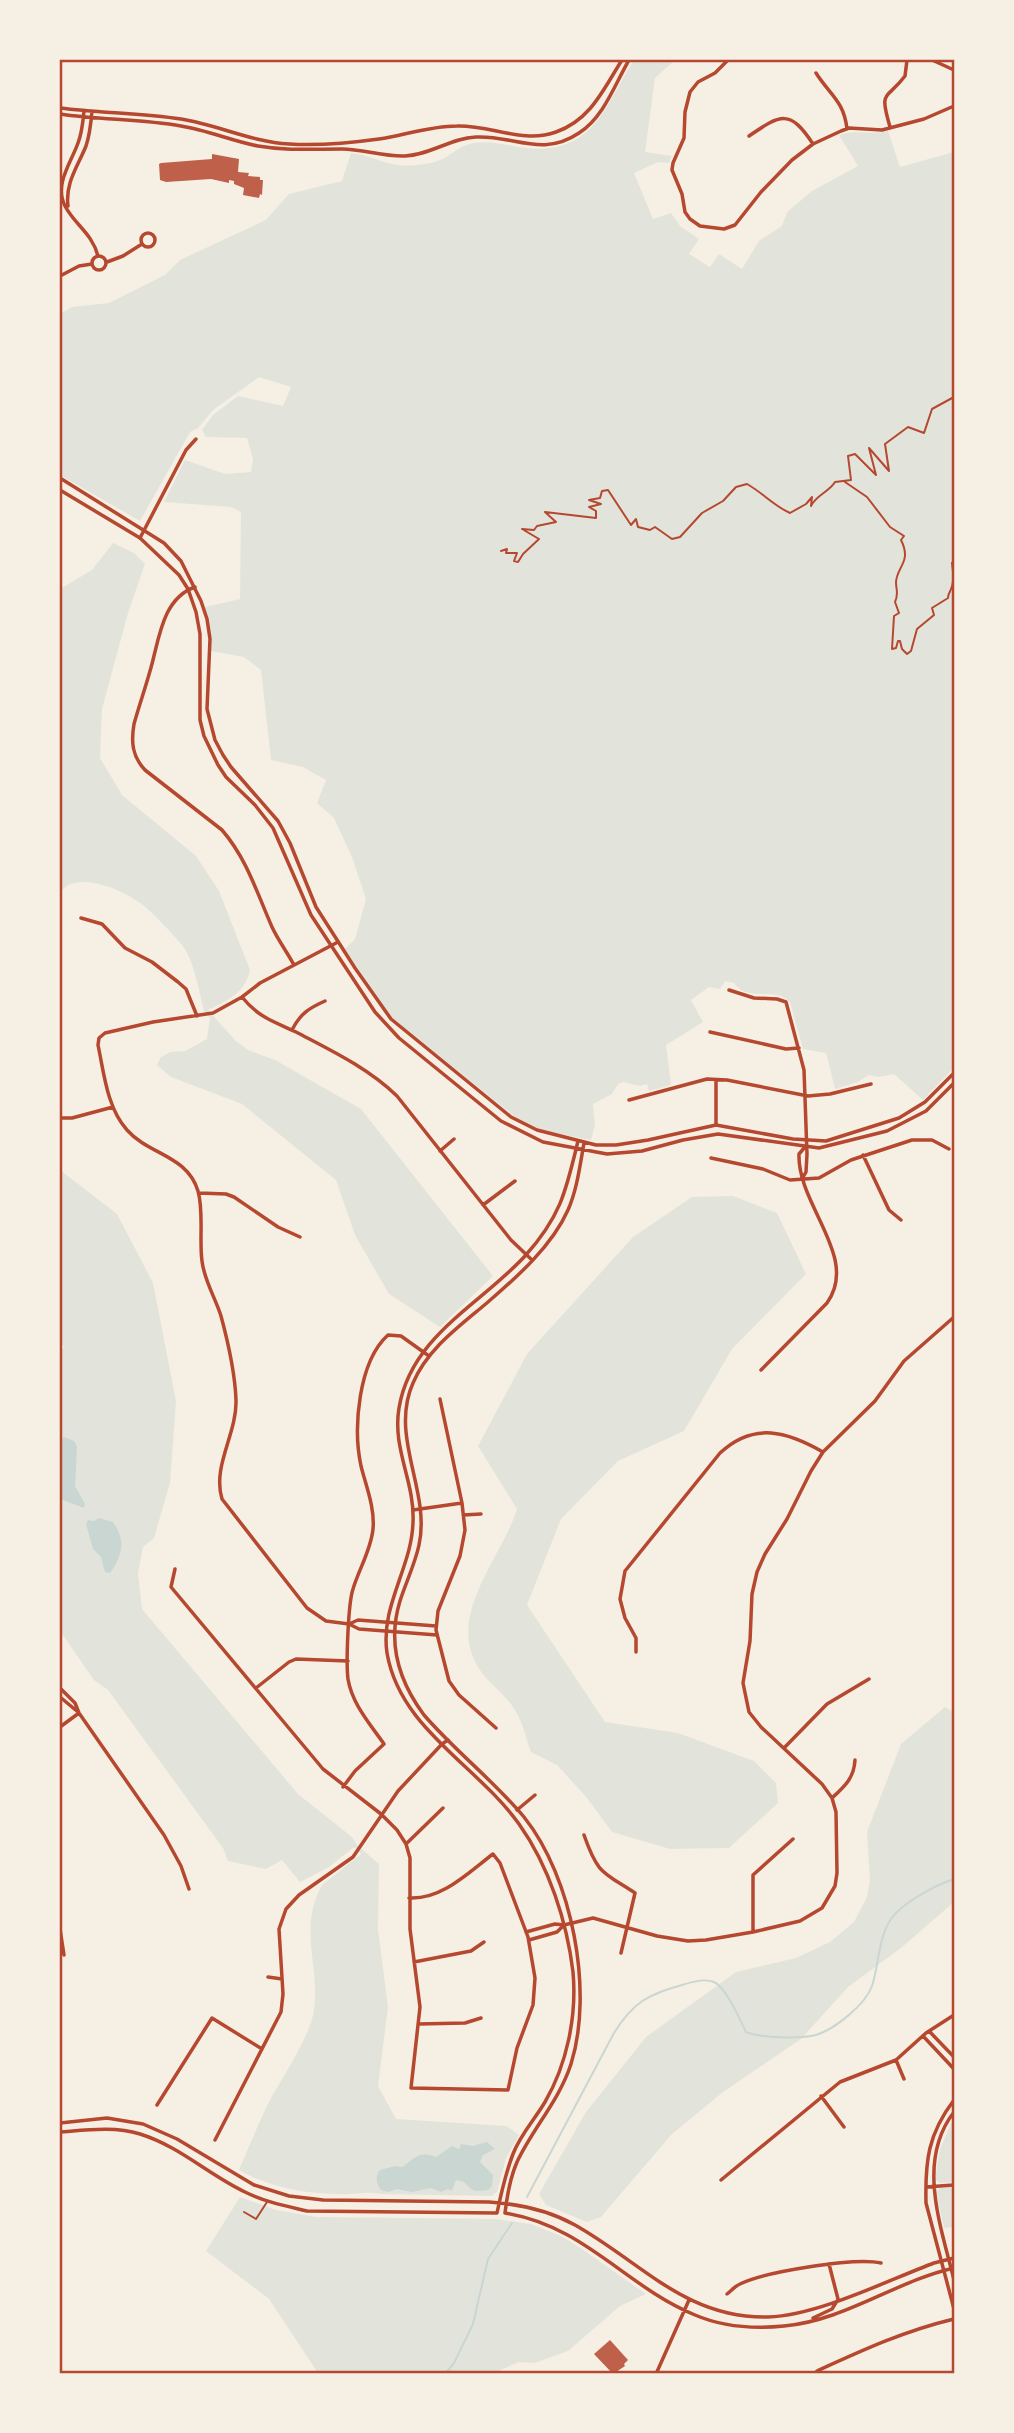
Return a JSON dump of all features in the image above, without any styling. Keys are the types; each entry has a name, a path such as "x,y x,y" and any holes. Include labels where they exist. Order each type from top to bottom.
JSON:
{"street":[{"path":"60,107 179,119 211,125 260,140 291,145 381,139 461,126 534,136 556,132 580,120 590,111 622,60"},
{"path":"60,114 178,125 259,146 314,151 342,149 406,156 428,153 476,136 529,145 548,145 578,134 591,124 600,113 629,60"},
{"path":"728,60 715,73 693,87 687,100 684,138 672,170 682,194 685,212 700,226 729,228 736,225 792,160 813,144 847,129 871,131 890,127 924,119 954,106"},
{"path":"890,127 885,100 890,90 905,76 907,60"},
{"path":"932,60 954,70"},
{"path":"816,73 841,104 847,129"},
{"path":"84,111 79,141 64,174 62,197 69,211 90,235 98,256"},
{"path":"69,211 69,187 75,167 87,144 92,111"},
{"path":"749,136 773,121 786,118 800,125 813,144"},
{"path":"259,146 260,140"},
{"path":"106,262 123,256 142,244"},
{"path":"98,256 102,256 106,262"},
{"path":"92,264 98,256"},
{"path":"60,276 79,266 92,264 99,270 105,267 106,262"},
{"path":"140,538 186,450 196,439"},
{"path":"60,478 164,543 181,561 195,587 207,619 207,709 215,740 231,767 278,821 290,843 312,899 377,1001 401,1029 511,1117 537,1130 584,1143 615,1145 716,1125 826,1141 899,1118 925,1102 954,1073"},
{"path":"60,490 140,538 179,575 188,589 200,634 199,705 204,736 226,777 255,805 273,828 311,915 375,1012 399,1038 514,1129 543,1143 583,1150 625,1153 718,1134 805,1147 835,1145 887,1131 926,1111 954,1083"},
{"path":"100,514 105,507"},
{"path":"195,587 188,589 174,603 163,623 134,724 131,738 133,751 145,770 222,830 232,842 244,861 273,930 294,965"},
{"path":"81,918 106,926 125,948 152,962 178,982 186,989 197,1016"},
{"path":"338,942 260,983 242,997 213,1013 105,1033 99,1038 103,1069 119,1119 132,1135 179,1162 188,1172 198,1193 202,1261 220,1314 236,1397 233,1429 219,1477 222,1499 307,1608 326,1621 349,1624 359,1629 437,1635"},
{"path":"729,990 754,998 786,1002 799,1048 806,1096 807,1163 802,1179"},
{"path":"242,997 266,1019 292,1030 379,1079 397,1096 510,1240 532,1259"},
{"path":"292,1030 307,1009 325,1001"},
{"path":"710,1032 786,1049 799,1048"},
{"path":"629,1100 707,1079 806,1096 830,1094 871,1084"},
{"path":"716,1080 716,1125"},
{"path":"60,1118 72,1118 113,1107"},
{"path":"440,1152 454,1139"},
{"path":"711,1158 763,1169 790,1180 823,1176 863,1155 912,1140 932,1140 949,1149"},
{"path":"498,2213 512,2155 546,2101 565,2056 573,1997 573,1973 564,1926 550,1884 520,1825 414,1715 397,1687 387,1649 387,1630 391,1603 411,1544 412,1510 398,1449 398,1418 406,1382 423,1352 440,1332 526,1255 552,1221 564,1198 578,1141"},
{"path":"505,2213 516,2165 555,2101 574,2051 582,1990 579,1960 561,1889 546,1851 517,1810 424,1715 404,1685 397,1667 395,1623 419,1546 420,1509 406,1443 405,1423 412,1385 429,1356 532,1259 554,1232 568,1210 584,1143"},
{"path":"761,1370 827,1303 836,1286 838,1268 835,1254 815,1214 799,1172 799,1154 805,1147"},
{"path":"863,1155 889,1210 901,1220"},
{"path":"799,1162 807,1163"},
{"path":"482,1205 514,1181"},
{"path":"198,1193 234,1197 278,1227 300,1237"},
{"path":"529,1940 593,1918 688,1941 753,1932 809,1918 822,1908 838,1873 836,1812 832,1798 822,1784 761,1727 750,1712 743,1683 752,1623 754,1583 760,1562 777,1537 823,1452 875,1401 904,1361 954,1317"},
{"path":"343,1787 355,1771 384,1744 354,1699 348,1680 351,1595 371,1542 373,1527 372,1507 358,1445 358,1418 365,1380 371,1363 388,1335 398,1335 429,1356"},
{"path":"440,1399 462,1503 465,1530 460,1556 438,1611 437,1635 449,1681 459,1695 496,1728"},
{"path":"636,1652 636,1638 625,1618 620,1599 625,1571 720,1453 738,1440 770,1432 801,1439 823,1452"},
{"path":"412,1510 462,1503"},
{"path":"463,1515 481,1514"},
{"path":"175,1569 171,1587 323,1769 381,1814 406,1844 410,1858 409,1898 420,2007 411,2088 508,2090 517,2048 533,2005 536,1988 529,1940 504,1872 494,1854 446,1889 426,1898 409,1898"},
{"path":"349,1624 358,1620 436,1626"},
{"path":"256,1688 289,1661 348,1661"},
{"path":"784,1748 827,1704 869,1679"},
{"path":"60,1688 75,1703 79,1713 164,1835 181,1866 189,1889"},
{"path":"60,1697 79,1713"},
{"path":"60,1727 79,1713"},
{"path":"215,2140 281,2012 283,1994 279,1930 286,1909 292,1901 353,1857 398,1791 448,1740"},
{"path":"832,1798 848,1783 854,1771 855,1760"},
{"path":"517,1810 536,1795"},
{"path":"406,1844 443,1808"},
{"path":"584,1835 592,1856 603,1873 635,1892 621,1952"},
{"path":"753,1932 752,1875 793,1839"},
{"path":"526,1932 555,1924 564,1926"},
{"path":"60,1929 64,1955"},
{"path":"414,1962 471,1951 484,1942"},
{"path":"268,1977 282,1979"},
{"path":"720,2180 840,2082 895,2060 929,2031 954,2015"},
{"path":"157,2105 212,2018 262,2049"},
{"path":"418,2024 465,2023 481,2018"},
{"path":"929,2031 954,2057"},
{"path":"923,2036 954,2068"},
{"path":"895,2060 904,2079"},
{"path":"821,2096 844,2127"},
{"path":"954,2100 934,2132 929,2147 926,2187 926,2203 954,2309"},
{"path":"954,2112 936,2155 934,2186 952,2259 954,2280"},
{"path":"60,2123 107,2119 143,2124 177,2139 254,2185 289,2196 323,2200 506,2203 545,2211 575,2225 689,2300 722,2312 769,2316 805,2311 952,2259"},
{"path":"60,2132 122,2130 140,2134 169,2147 243,2191 307,2211 505,2213 536,2220 571,2235 685,2310 732,2325 769,2327 802,2324 953,2269"},
{"path":"926,2187 954,2185"},
{"path":"727,2294 750,2280 829,2264 864,2261 881,2263"},
{"path":"802,2324 832,2309 838,2300 829,2264"},
{"path":"656,2374 689,2300"},
{"path":"817,2371 886,2339 954,2319"}],"lane":[{"path":"244,2212 256,2219 268,2201"}],"path":[{"path":"501,551 507,549 506,553 517,553 514,561 519,562 523,554 539,539 522,530 534,530 537,526 556,522 545,512 596,519 596,511 589,507 601,504 589,500 600,498 602,491 608,490 631,525 636,519 638,527 650,530 656,527 672,538 680,537 702,513 723,501 736,487 747,484 760,491 774,505 790,513 806,504 812,497 811,506 814,500 831,489 835,482 851,480 848,456 855,454 876,475 869,448 890,471 885,444 908,426 924,433 932,409 954,397"},
{"path":"845,482 867,497 890,527 904,536 901,540 905,551 904,565 896,582 898,597 895,604 899,610 894,616 892,649 896,648 900,641 907,654 911,651 917,629 934,615 932,607 948,598 954,578 954,562"}],"shaded area":[{"path":"634,60 675,60 655,78 645,152 672,156 669,163 658,162 634,173 653,219 671,213 680,226 699,239 689,254 710,267 719,254 742,269 759,241 782,226 787,212 812,191 858,166 839,135 888,131 900,167 954,152 954,1068 923,1100 894,1074 878,1077 869,1075 858,1082 835,1089 826,1053 803,1049 790,1002 777,995 746,992 734,983 725,981 720,989 709,987 691,1000 703,1022 666,1045 671,1085 649,1091 647,1084 618,1084 612,1094 593,1104 595,1125 591,1140 544,1131 519,1120 391,1017 345,949 355,939 366,899 352,857 334,818 317,803 326,780 303,767 271,760 261,670 244,657 211,651 205,607 240,599 241,512 231,507 164,502 185,460 225,474 251,472 253,459 247,438 206,437 202,430 213,415 238,396 283,406 291,387 259,377 213,410 198,428 190,432 140,521 60,475 60,314 72,307 109,303 165,275 180,260 266,220 289,194 342,181 351,153 392,164 414,165 435,162 464,146 481,142 527,148 550,148 568,144 595,124"},
{"path":"113,543 134,553 145,564 128,613 102,709 100,758 122,795 196,856 219,891 250,970 240,990 208,1010 236,1041 248,1050 275,1060 361,1109 493,1276 440,1327 389,1294 355,1235 336,1180 242,1104 171,1077 157,1065 161,1057 171,1052 185,1051 207,1039 210,1018 204,1011 188,956 177,939 143,905 113,888 77,882 60,893 60,589 92,570"},
{"path":"60,1170 117,1214 153,1283 176,1401 170,1483 154,1538 143,1547 138,1573 142,1609 298,1794 352,1837 357,1845 379,1864 378,1929 388,2007 378,2086 396,2119 507,2126 519,2135 506,2158 497,2192 492,2196 314,2193 276,2186 239,2170 267,2106 301,2046 311,2021 315,1994 311,1917 315,1901 322,1885 361,1854 354,1847 329,1867 300,1882 282,1860 266,1869 228,1861 223,1848 108,1690 94,1680 60,1631 60,1350 64,1348 60,1336"},
{"path":"733,1196 777,1213 806,1274 732,1349 684,1431 618,1461 561,1519 527,1605 605,1722 678,1733 754,1761 776,1783 778,1803 729,1848 670,1849 612,1832 587,1798 557,1765 531,1752 521,1721 512,1706 478,1667 470,1647 468,1627 472,1607 517,1509 478,1446 527,1354 633,1237 692,1197"},
{"path":"64,1437 74,1441 77,1447 75,1486 85,1504 84,1508 63,1500 60,1496 60,1442"},
{"path":"99,1518 113,1522 120,1535 120,1554 110,1573 105,1572 101,1557 93,1549 86,1524 88,1520"},
{"path":"945,1707 954,1712 954,1902 901,1948 848,1987 801,2039 723,2092 671,2135 601,2217 587,2222 546,2205 539,2194 586,2112 646,2037 736,1972 796,1958 830,1942 854,1922 867,1897 870,1880 867,1832 901,1744"},
{"path":"954,2117 954,2182 940,2183 935,2179 940,2149"},
{"path":"487,2142 495,2149 483,2155 480,2162 493,2175 492,2186 488,2190 474,2190 464,2182 456,2180 452,2191 448,2189 441,2192 431,2188 412,2192 397,2189 388,2192 381,2190 378,2185 380,2170 402,2167 425,2154 436,2157 452,2146 459,2149 461,2144 473,2146"},
{"path":"954,2187 954,2227 944,2228 936,2192 940,2188"},
{"path":"240,2197 276,2210 316,2217 495,2219 531,2224 561,2236 646,2294 620,2306 568,2351 535,2363 519,2362 494,2373 318,2373 269,2299 206,2251"}],"building":[{"path":"212,154 239,159 238,172 249,173 248,176 260,177 260,180 263,180 262,195 260,194 259,198 243,195 244,188 229,180 229,183 211,179 166,182 160,180 161,163 212,159"},
{"path":"610,2340 628,2360 625,2366 613,2374 594,2354"}],"waterway":[{"path":"527,2197 614,2033 628,2014 643,2001 660,1992 686,1984 710,1981 723,1990 746,2032 781,2037 816,2035 832,2027 863,2001 872,1986 887,1926 896,1913 920,1895 954,1879"},
{"path":"445,2374 454,2363 473,2324 488,2259 512,2223"}]}
